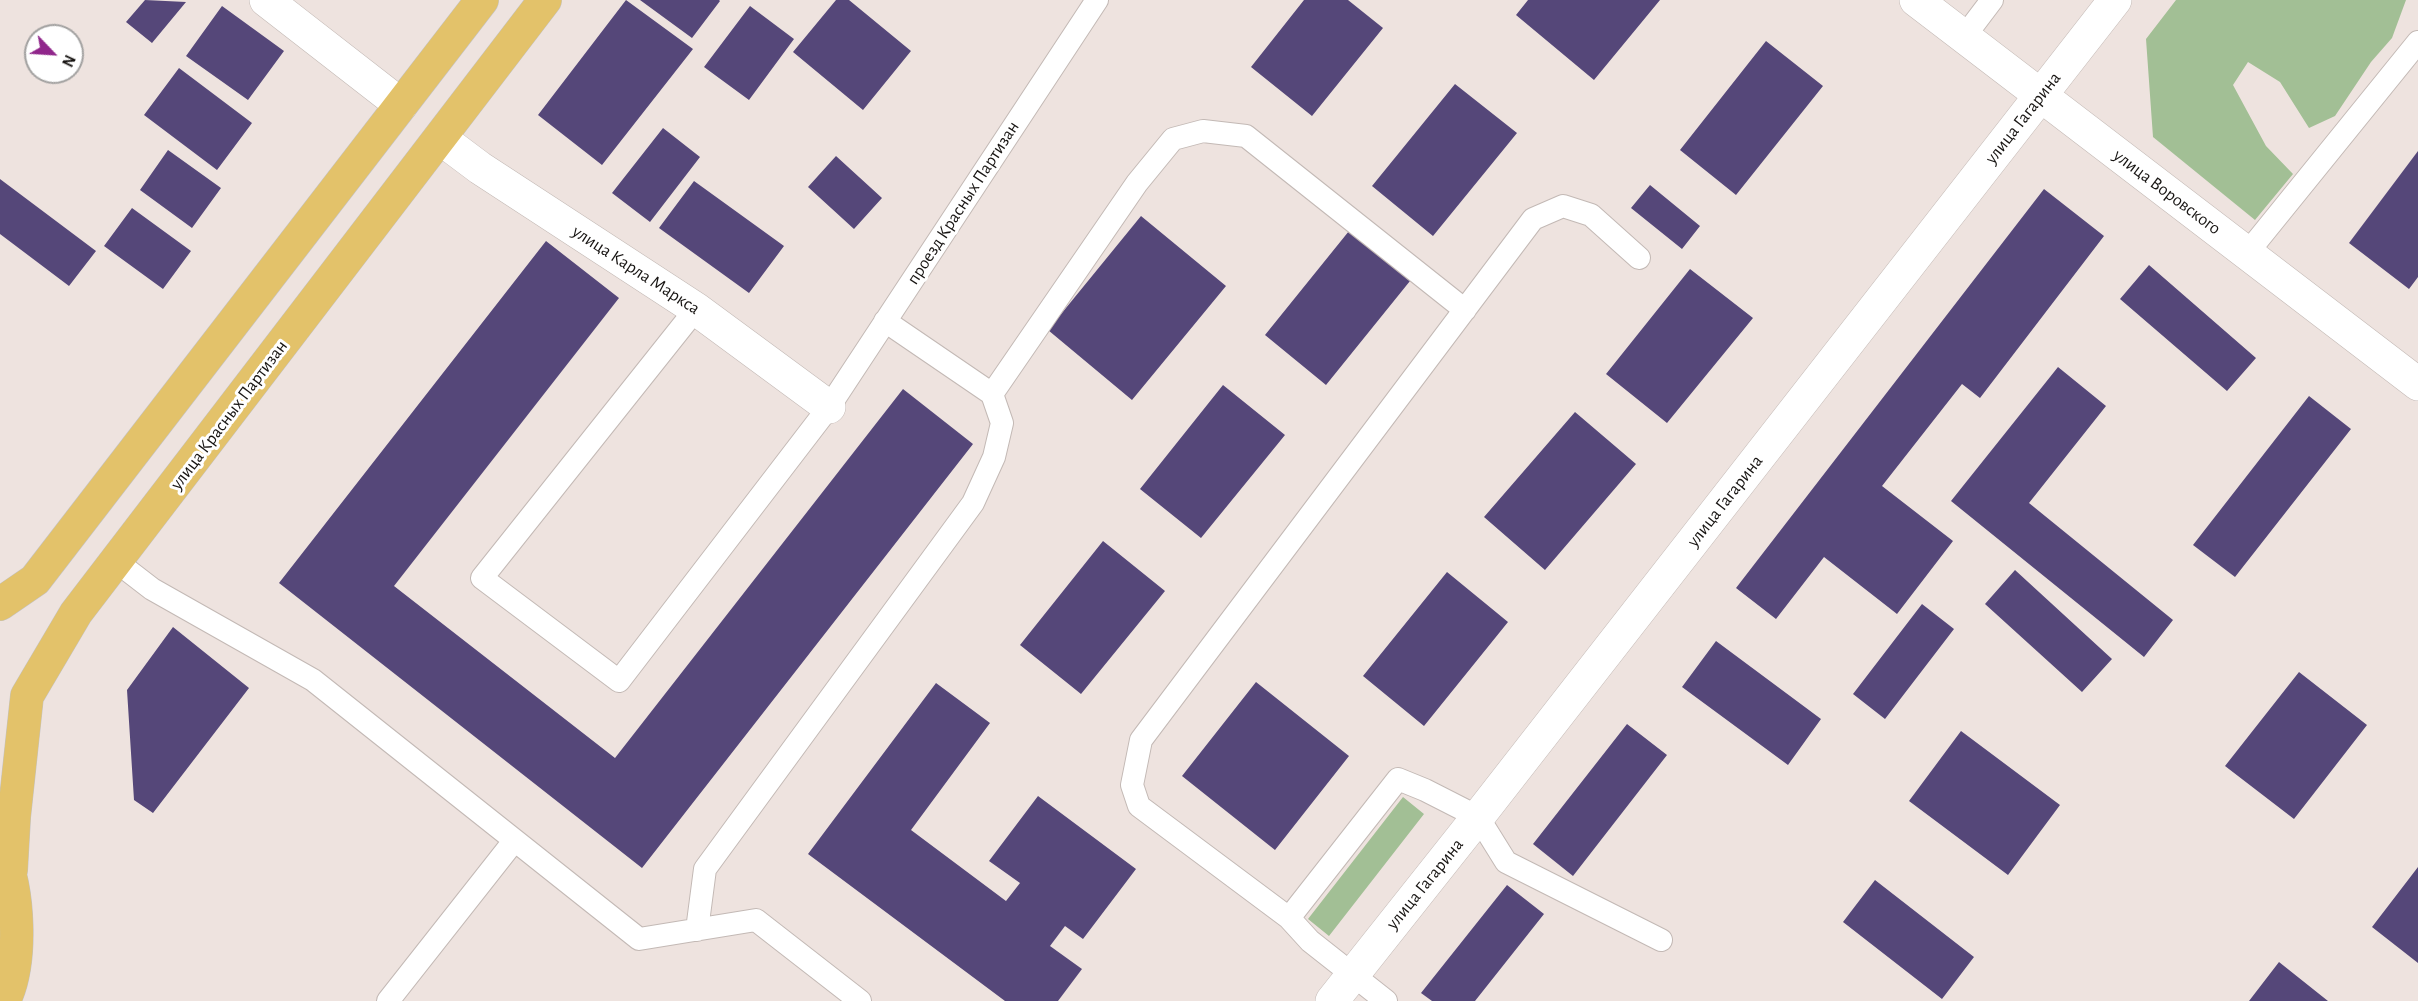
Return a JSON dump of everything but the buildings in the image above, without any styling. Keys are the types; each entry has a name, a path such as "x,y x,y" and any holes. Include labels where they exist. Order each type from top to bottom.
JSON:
{"highway":[{"path":"0,604 35,580 482,0"},
{"name":"улица Красных Партизан","path":"4,1001 8,992 18,931 5,857 14,817 27,696 76,613 545,0"}],"street":[{"path":"266,0 401,105"},
{"name":"улица Воровского","path":"1916,0 2040,97 2417,382"},
{"name":"улица Гагарина","path":"1332,1001 2115,0"},
{"name":"улица Карла Маркса","path":"440,138 480,168 696,309 829,407"}],"lane":[{"name":"проезд Красных Партизан","path":"696,309 482,578 619,681 829,407 1097,0"},
{"path":"1964,37 1992,0"},
{"path":"2248,252 2418,42"},
{"path":"992,394 1137,183 1173,139 1203,131 1246,136 1465,310"},
{"path":"1386,1001 1310,941 1289,918 1139,806 1132,785 1141,740 1533,219 1563,206 1591,215 1639,258"},
{"path":"697,930 705,869 973,503 994,457 1002,423 992,394 885,321"},
{"path":"117,562 152,589 313,680 639,939 756,920 860,1001"},
{"path":"1289,918 1398,779 1478,817 1506,862 1661,940"},
{"path":"388,1001 514,841"}],"green space":[{"path":"2176,0 2406,0 2392,38 2371,62 2335,116 2309,128 2280,82 2248,62 2233,85 2266,146 2293,174 2255,220 2153,137 2146,39"},
{"path":"1403,797 1424,814 1329,936 1308,919"}]}
